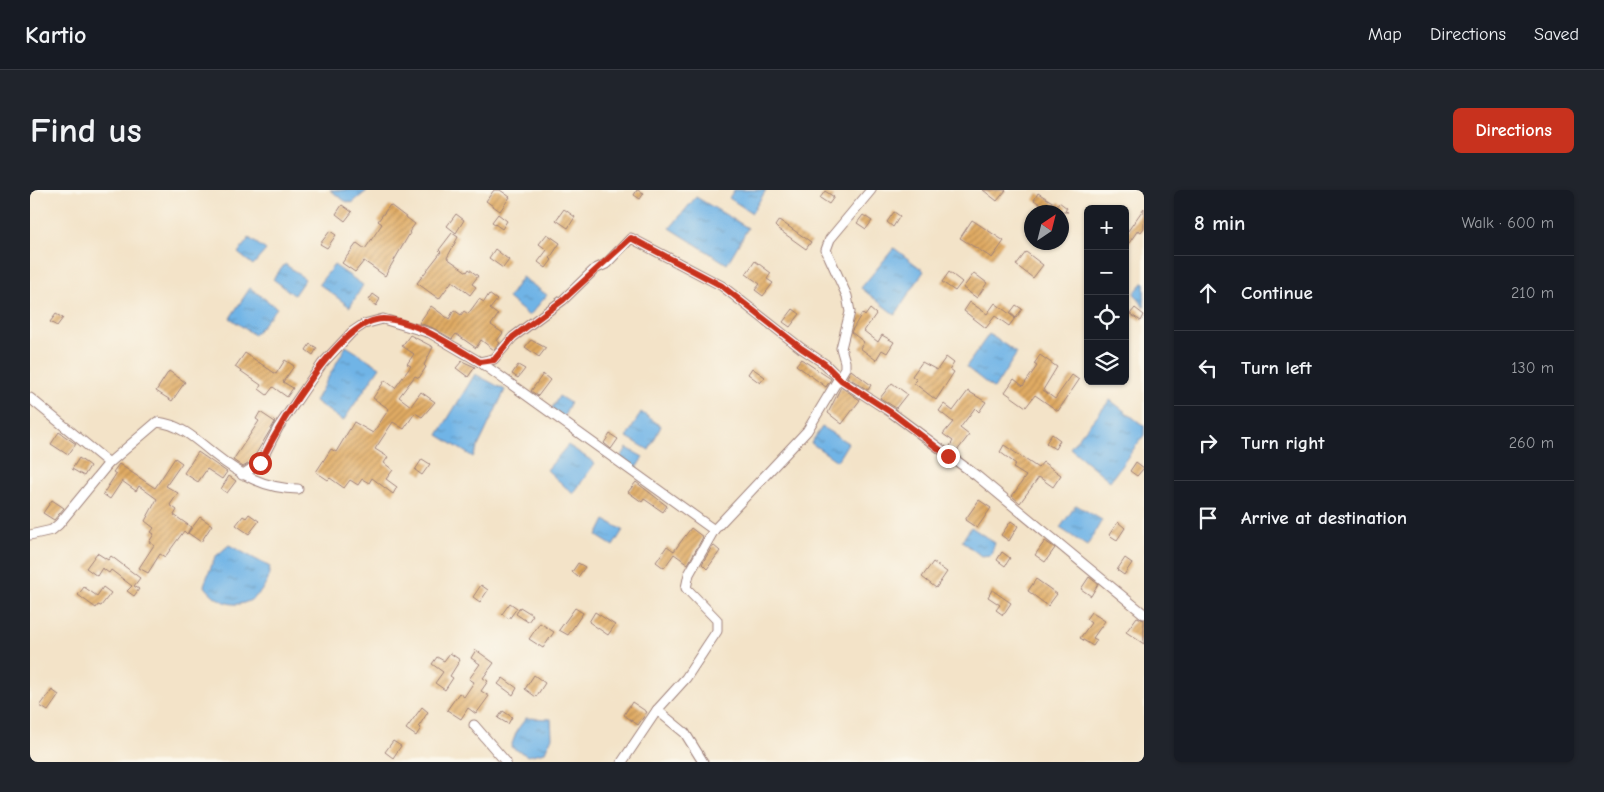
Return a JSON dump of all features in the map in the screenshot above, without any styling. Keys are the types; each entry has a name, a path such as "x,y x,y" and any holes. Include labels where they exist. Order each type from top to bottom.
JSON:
{"street":[{"path":"622,762 658,710 686,678 717,631 717,620 686,588 689,574 714,530 807,431 839,378 845,362 841,348 850,312 847,296 826,250 830,239 871,190"},
{"path":"480,362 494,360 513,337 563,300 631,238 722,286 801,348 825,364 839,378 866,398 892,413 977,476 1144,614"},
{"path":"242,475 260,463 278,428 322,364 352,332 364,324 383,319 409,325 430,333 480,362 714,530"},
{"path":"30,398 109,463"},
{"path":"30,535 52,530 59,524 109,463 158,422 168,423 196,439 242,475 253,481 286,490 298,490"},
{"path":"658,710 685,733 703,762"},
{"path":"474,725 506,762"}],"water":[{"path":"330,190 368,190 352,203 345,201"},
{"path":"734,190 766,190 752,213 729,198"},
{"path":"696,197 748,228 727,264 670,228"},
{"path":"249,238 266,250 253,265 238,253"},
{"path":"894,248 924,271 895,315 861,288"},
{"path":"285,264 305,279 294,295 273,279"},
{"path":"334,265 363,285 350,307 319,284"},
{"path":"522,277 547,295 529,316 508,298"},
{"path":"1144,282 1144,307 1134,293"},
{"path":"250,288 277,308 254,335 230,318"},
{"path":"989,334 1017,353 994,389 966,367"},
{"path":"346,346 380,367 343,421 315,401"},
{"path":"475,374 505,390 473,457 438,435"},
{"path":"559,396 570,403 563,419 551,410"},
{"path":"1110,400 1144,426 1144,435 1110,481 1070,448"},
{"path":"641,412 661,426 649,450 627,437"},
{"path":"822,427 848,443 837,461 811,443"},
{"path":"568,445 595,463 573,494 547,470"},
{"path":"627,448 643,457 635,470 619,460"},
{"path":"1076,505 1102,520 1087,546 1060,528"},
{"path":"605,520 623,530 613,546 597,536"},
{"path":"971,527 995,543 991,555 981,556 962,541"},
{"path":"229,545 270,567 268,580 261,592 245,603 228,603 219,600 204,585 215,557"},
{"path":"526,718 551,719 552,737 545,752 528,756 511,747 517,730"}],"building":[{"path":"494,190 500,190 510,197 500,211 486,201"},
{"path":"637,190 644,193 640,199 634,195"},
{"path":"983,190 1006,190 997,201"},
{"path":"825,191 834,197 829,204 820,198"},
{"path":"1038,193 1057,205 1042,205 1034,200"},
{"path":"342,205 352,212 345,221 336,214"},
{"path":"390,205 415,224 385,276 364,261 355,272 342,263 357,243 365,249 382,224 378,221"},
{"path":"1144,208 1144,228 1141,232 1138,230 1129,243 1129,230"},
{"path":"564,209 575,217 568,228 556,220"},
{"path":"894,212 900,216 893,227 887,222"},
{"path":"456,214 464,220 456,233 447,226"},
{"path":"498,214 507,221 502,229 492,222"},
{"path":"863,215 872,221 866,229 857,223"},
{"path":"779,220 811,242 806,249 775,226"},
{"path":"972,220 1004,241 992,258 960,238"},
{"path":"330,231 336,235 327,248 320,244"},
{"path":"452,233 458,237 447,258 467,272 469,269 478,276 472,284 476,287 470,295 452,281 439,299 417,283 441,252 439,250"},
{"path":"547,234 560,243 546,268 538,262 547,250 539,244"},
{"path":"495,249 509,260 503,268 489,258"},
{"path":"1026,252 1043,265 1033,278 1016,265"},
{"path":"755,261 771,273 767,279 773,283 763,296 755,290 760,284 746,274"},
{"path":"949,272 962,282 955,291 942,282"},
{"path":"974,273 987,283 977,298 963,288"},
{"path":"373,294 380,299 376,306 369,300"},
{"path":"489,294 497,300 490,309 498,315 491,325 503,333 497,341 500,343 494,350 481,340 476,348 456,334 452,339 433,328 419,323 431,306 449,319 454,310 461,315 464,311 468,314 479,299 484,302"},
{"path":"970,302 987,314 995,303 1015,318 1009,326 995,316 986,328 964,311"},
{"path":"1016,305 1022,309 1016,318 1010,313"},
{"path":"1135,308 1144,315 1141,321 1130,314"},
{"path":"793,309 800,314 790,327 783,322"},
{"path":"870,309 876,314 864,331 878,342 882,335 894,342 887,353 882,350 876,360 860,348 864,342 851,332 862,313 865,316"},
{"path":"56,314 63,318 57,326 50,322"},
{"path":"410,335 433,347 424,365 426,367 419,378 415,376 399,397 411,406 421,392 435,402 422,417 415,413 404,429 393,422 375,449 388,457 384,463 393,470 386,479 397,487 393,494 372,478 369,483 362,479 358,485 350,480 344,488 330,478 328,480 316,472 331,449 336,452 354,422 373,433 389,409 373,398 385,380 395,388 411,366 407,364 414,354 402,346"},
{"path":"531,340 546,348 539,357 525,347"},
{"path":"310,344 317,348 313,355 306,350"},
{"path":"245,353 276,374 285,360 294,366 283,382 293,388 287,397 273,387 267,395 259,389 261,385 235,367"},
{"path":"1040,355 1057,367 1043,390 1055,399 1072,375 1079,380 1058,411 1035,395 1026,407 1005,392 1014,379 1023,386 1037,366 1034,364"},
{"path":"946,357 954,363 950,369 954,372 936,400 914,383 917,380 912,376 922,362 937,370"},
{"path":"801,359 831,379 826,387 796,365"},
{"path":"462,361 475,367 468,377 456,368"},
{"path":"518,365 525,369 518,378 512,374"},
{"path":"752,368 765,377 760,383 748,374"},
{"path":"851,370 871,385 868,390 847,377"},
{"path":"169,371 185,382 172,401 156,391"},
{"path":"543,374 550,380 538,396 531,391"},
{"path":"892,383 907,394 896,408 880,398"},
{"path":"841,387 860,400 842,424 828,413"},
{"path":"968,391 986,402 979,412 975,408 960,428 969,435 957,451 950,446 953,441 943,434 953,422 939,411 944,404 953,411"},
{"path":"260,412 275,422 251,462 243,467 233,460 259,421 256,419"},
{"path":"59,432 76,444 68,455 51,444"},
{"path":"610,434 618,439 611,449 604,443"},
{"path":"1052,434 1060,440 1055,449 1046,443"},
{"path":"1004,445 1038,468 1043,462 1061,475 1053,487 1039,477 1020,503 1012,496 1026,476 1013,468 1016,464 1000,452"},
{"path":"198,452 227,472 222,479 207,469 198,482 184,473"},
{"path":"79,458 90,466 84,476 72,469"},
{"path":"175,458 182,463 166,486 178,493 170,505 177,510 174,515 191,527 187,534 184,531 165,557 160,554 148,573 139,568 154,545 149,542 154,534 151,532 154,528 145,521 157,499 139,486 136,491 122,481 110,499 103,494 116,474 113,472 119,464 155,488"},
{"path":"422,459 430,464 422,475 415,470"},
{"path":"1136,462 1144,468 1137,476 1130,471"},
{"path":"229,476 236,481 227,493 221,489"},
{"path":"636,482 667,506 663,512 644,499 642,502 628,492"},
{"path":"52,500 64,508 54,520 43,513"},
{"path":"979,500 991,508 977,528 965,520"},
{"path":"249,514 259,521 249,534 236,525 243,516 246,518"},
{"path":"200,517 212,525 201,542 188,533"},
{"path":"1011,521 1018,526 1009,541 1001,535"},
{"path":"1118,522 1125,528 1117,540 1109,535"},
{"path":"691,528 703,537 688,564 674,554 664,568 656,562 667,546 674,551"},
{"path":"1045,541 1055,548 1045,562 1035,555"},
{"path":"713,545 720,551 707,569 702,564"},
{"path":"1002,552 1010,558 1005,566 997,560"},
{"path":"97,553 108,560 111,556 140,578 134,586 139,589 134,596 127,591 132,586 111,570 109,573 102,568 97,576 86,568"},
{"path":"1125,558 1132,563 1124,575 1117,570"},
{"path":"933,562 947,572 936,588 922,577"},
{"path":"578,563 585,567 578,577 572,572"},
{"path":"1089,577 1098,584 1091,596 1081,589"},
{"path":"1036,579 1057,594 1048,606 1028,591"},
{"path":"481,585 488,590 480,602 473,597"},
{"path":"84,587 97,596 103,587 111,593 101,606 98,605 96,608 78,595"},
{"path":"992,590 1011,603 1003,615 996,610 1000,605 988,597"},
{"path":"510,603 517,608 509,619 502,614"},
{"path":"520,607 533,615 528,622 516,614"},
{"path":"575,608 583,613 568,635 559,630"},
{"path":"595,612 615,625 608,635 589,622"},
{"path":"1091,612 1105,621 1093,638 1097,640 1093,646 1080,638 1091,623 1086,619"},
{"path":"1137,617 1144,620 1144,644 1126,632"},
{"path":"540,623 554,632 543,648 529,639"},
{"path":"476,650 494,663 483,678 488,681 481,691 489,696 476,714 468,708 461,719 447,710 459,693 464,697 474,682 469,679 480,664 471,658"},
{"path":"450,653 460,660 450,676 453,678 445,690 435,683 443,672 432,664 437,657 444,661"},
{"path":"534,675 545,683 536,697 525,689"},
{"path":"503,678 517,688 513,695 498,684"},
{"path":"52,690 59,695 48,711 40,706"},
{"path":"632,702 647,712 638,725 624,715"},
{"path":"422,707 428,712 419,726 421,728 416,736 406,729"},
{"path":"503,711 512,717 508,724 498,718"},
{"path":"393,741 401,746 393,758 385,752"}],"route":[{"path":"260,463 278,428 322,364 352,332 364,324 383,319 409,325 430,333 480,362 494,360 513,337 563,300 595,269 606,264 631,238 722,286 745,306 825,364 841,380 866,398 892,413 948,456"}]}
